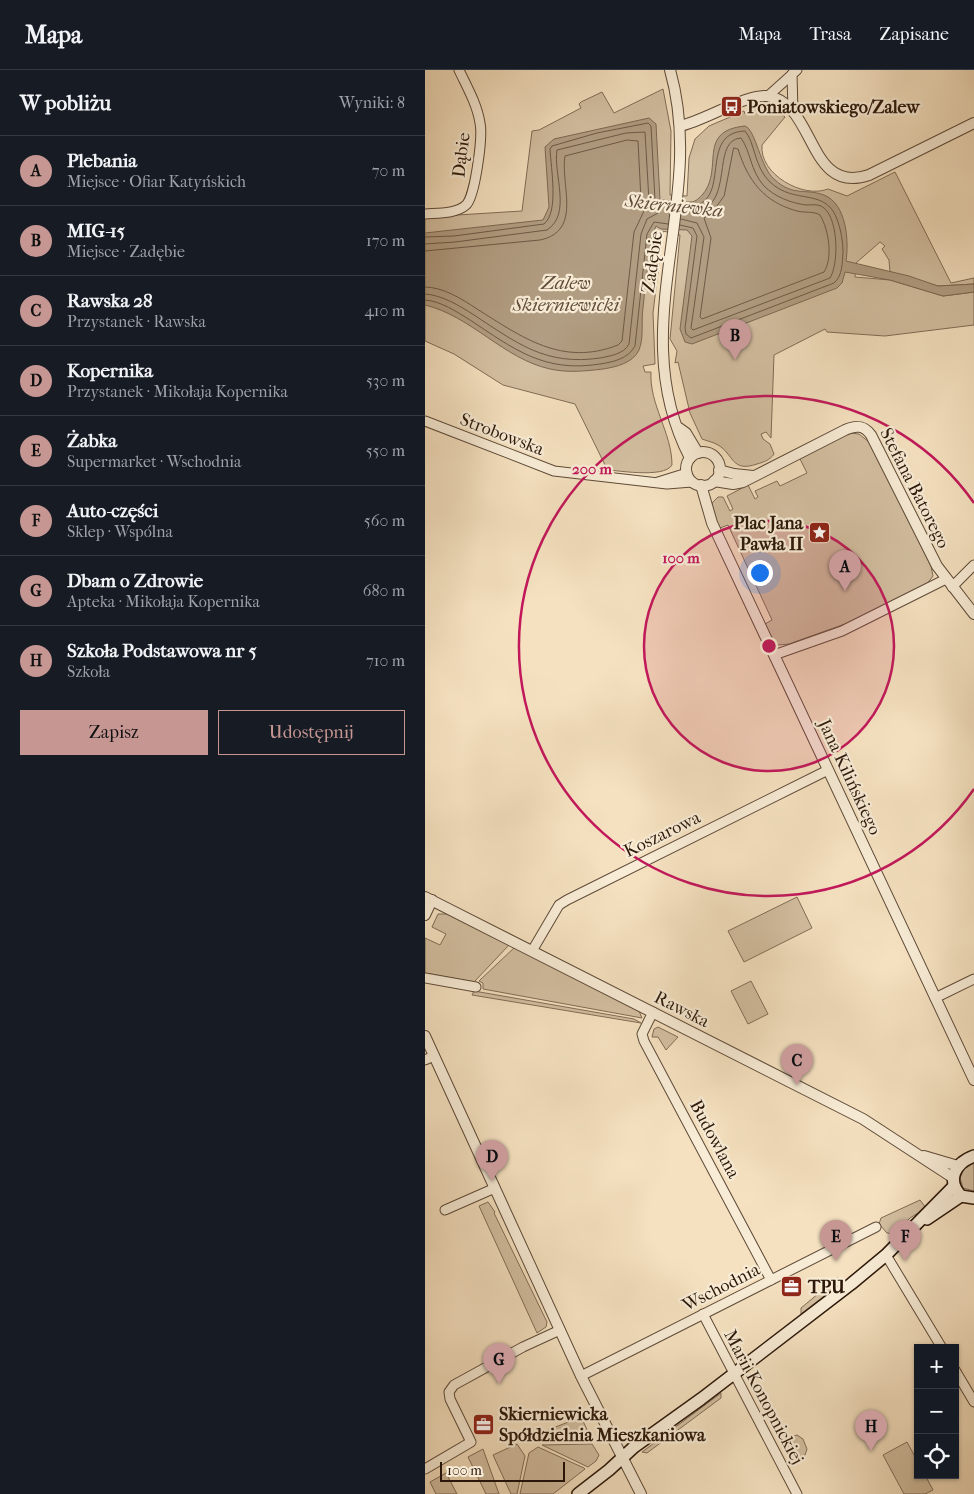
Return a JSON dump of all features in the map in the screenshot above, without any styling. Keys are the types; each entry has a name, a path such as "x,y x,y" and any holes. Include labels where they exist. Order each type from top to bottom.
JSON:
{"main road":[{"path":"578,1494 623,1457 886,1255 956,1186 958,1166 974,1156"},
{"path":"956,1186 974,1198"}],"street":[{"name":"Dąbie","path":"425,214 461,208 467,204 472,194 480,122 475,104 459,70"},
{"name":"Zadębie","path":"670,70 680,126 681,150 678,196 665,283 662,339 670,403 679,428 686,433 694,455"},
{"path":"768,96 795,72"},
{"path":"793,112 795,72"},
{"path":"680,126 756,97 768,96 780,100 793,112 827,167 843,177 851,178 869,175 974,123"},
{"name":"Strobowska","path":"425,421 554,471 667,484 693,480"},
{"name":"Stefana Batorego","path":"714,481 737,484 851,427 865,428 871,435 932,558 974,614"},
{"path":"711,454 718,462 719,470 714,481 693,480 686,466 694,455 711,454"},
{"path":"719,470 727,473 753,476"},
{"name":"Jana Kilińskiego","path":"693,480 974,1080"},
{"path":"774,655 843,631 949,583 974,565"},
{"name":"Koszarowa","path":"532,951 559,905 567,900 828,770"},
{"path":"425,915 429,898"},
{"name":"Rawska","path":"429,898 863,1119 921,1156 956,1186"},
{"path":"425,978 476,987"},
{"path":"935,998 974,979"},
{"name":"Budowlana","path":"653,1012 642,1034 644,1041 771,1280"},
{"path":"425,1036 430,1058 495,1188 581,1376 641,1494"},
{"name":"Rawska","path":"921,1156 929,1156 958,1166"},
{"path":"445,1210 495,1188"},
{"name":"Wschodnia","path":"581,1376 876,1227"},
{"path":"886,1255 940,1344"},
{"name":"Marii Konopnickiej","path":"703,1314 797,1494"},
{"path":"425,1469 471,1442 450,1399 449,1392 454,1385 523,1347 560,1330"},
{"path":"959,1377 974,1402"}],"shaded area":[{"path":"663,89 671,131 670,195 687,196 689,158 695,139 709,126 744,111 745,114 753,110 753,108 766,107 774,110 785,117 762,145 763,156 768,166 784,182 807,190 818,191 828,189 847,196 895,172 951,283 974,278 974,284 938,286 890,272 889,260 882,249 885,246 880,242 856,263 855,277 890,280 943,296 974,292 974,325 885,336 827,332 825,329 774,355 771,438 766,432 761,434 763,439 770,444 774,454 762,462 742,466 737,464 718,445 702,439 690,413 678,362 675,363 677,351 670,339 680,235 663,231 653,313 655,364 643,366 645,372 651,372 653,396 668,441 672,465 659,472 649,473 600,469 600,467 606,467 575,404 503,385 454,354 425,341 425,217 522,211 532,131 539,130 581,108 579,104 581,102 602,92 614,113"},
{"name":"Plac Jana Pawła II","path":"849,433 859,434 869,442 931,566 933,576 927,584 856,620 789,644 778,645 772,639 765,624 772,620 728,525 720,528 712,511 712,503 718,497 723,497 730,511 733,509 727,496 748,485 755,499 758,497 755,491 777,481 780,486 807,473 799,457"},
{"path":"797,897 812,928 744,962 728,931"},
{"path":"438,914 450,914 510,944 474,982 425,973 425,938 440,945 446,934 432,927"},
{"path":"515,947 639,1011 642,1018 483,989 483,983 479,981"},
{"path":"751,981 768,1014 748,1024 731,991"},
{"path":"474,991 634,1019 641,1023 472,995"},
{"path":"658,1027 678,1037 666,1050 658,1037 652,1037 654,1029"},
{"path":"974,1163 974,1191 963,1188 960,1178 964,1169"},
{"path":"920,1200 926,1208 910,1218 893,1234 887,1233 879,1224 881,1218"},
{"path":"488,1202 495,1212 547,1322 546,1327 537,1333 479,1206"},
{"path":"837,1278 841,1279 841,1283 801,1314 801,1308"},
{"path":"721,1393 721,1398 647,1453 642,1452"},
{"path":"581,1417 592,1440 590,1442 537,1442 538,1434"},
{"path":"797,1435 803,1439 807,1449 805,1455 793,1463 781,1441"},
{"path":"907,1442 914,1455 914,1479 927,1479 933,1490 925,1494 904,1494 883,1455"},
{"path":"517,1444 525,1456 517,1494 511,1494 493,1455"},
{"path":"592,1444 599,1455 596,1461 588,1467 542,1445"},
{"path":"538,1447 585,1469 553,1494 520,1494 529,1453"},
{"path":"483,1449 499,1494 486,1494 468,1457"},
{"path":"446,1473 457,1494 436,1494 430,1482"}],"water":[{"name":"Zalew Skierniewicki","path":"649,118 656,124 660,200 693,202 698,199 709,184 712,173 713,152 721,135 730,129 745,126 752,134 765,166 774,179 781,185 793,190 824,195 838,206 845,224 846,261 909,276 938,286 974,284 974,292 943,296 890,280 845,272 842,283 837,288 692,344 685,342 680,329 692,236 687,230 661,229 656,226 652,236 646,281 641,345 633,358 619,366 570,371 550,369 533,364 502,347 457,318 442,310 425,305 425,233 543,220 549,207 545,147 554,139"}],"place":[{"name":"Poniatowskiego/Zalew","path":"731,107"},
{"name":"MIG-15","path":"735,360"},
{"name":"Plac Jana Pawła II","path":"819,533"},
{"name":"Plebania","path":"845,591"},
{"name":"Rawska 28","path":"797,1085"},
{"name":"Kopernika","path":"492,1181"},
{"name":"Żabka","path":"836,1261"},
{"name":"Auto-części","path":"905,1261"},
{"name":"TPU","path":"792,1287"},
{"name":"Dbam o Zdrowie","path":"499,1384"},
{"name":"Skierniewicka Spółdzielnia Mieszkaniowa","path":"483,1424"},
{"name":"Szkoła Podstawowa nr 5","path":"871,1451"}],"water label":[{"name":"Skierniewka","path":"674,205"}]}
